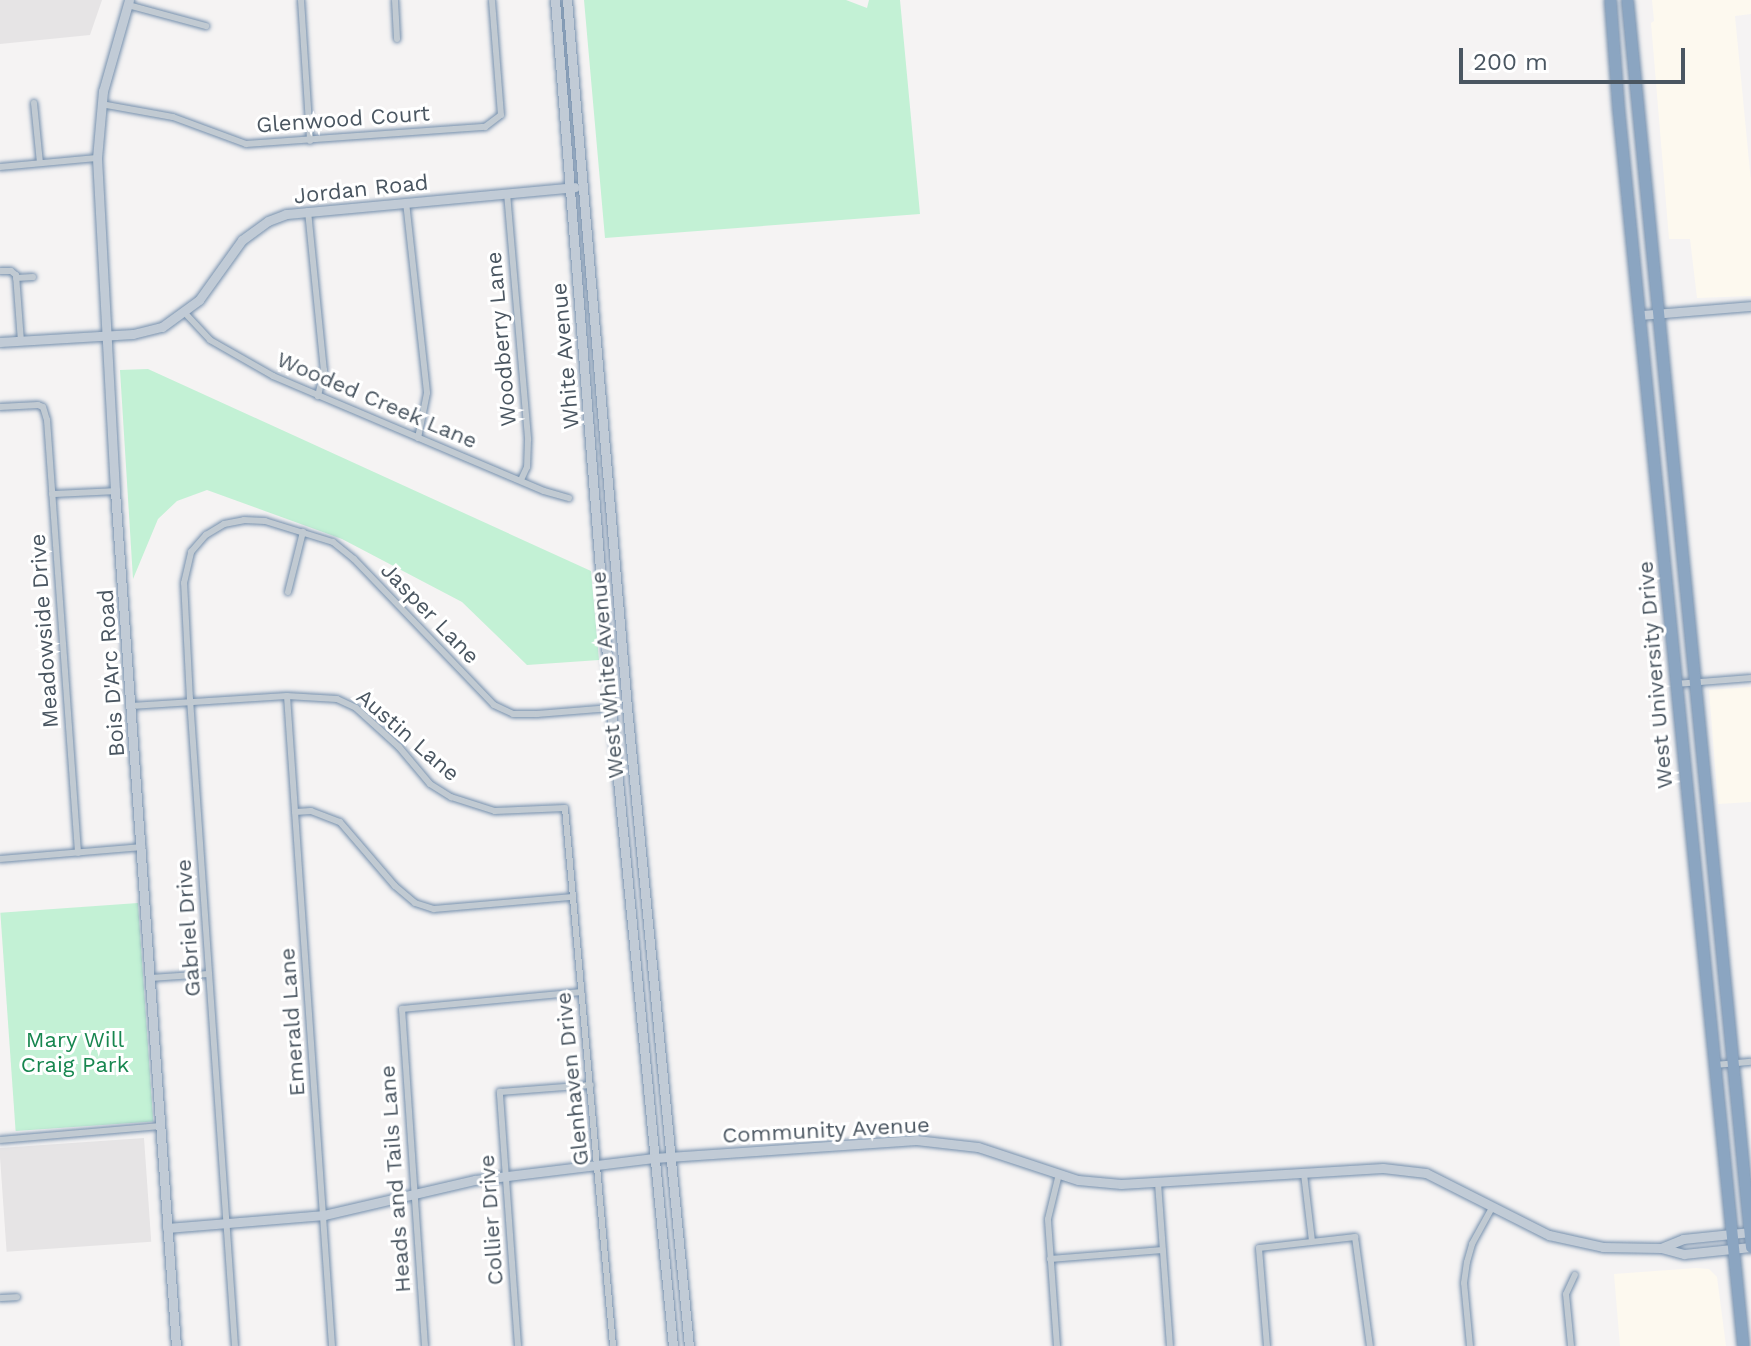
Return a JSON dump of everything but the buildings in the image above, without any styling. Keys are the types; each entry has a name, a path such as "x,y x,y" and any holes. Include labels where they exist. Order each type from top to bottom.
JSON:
{"highway":[{"path":"1612,0 1628,16"},
{"name":"West University Drive","path":"1612,0 1611,18 1675,684 1743,1346"},
{"name":"West University Drive","path":"1627,0 1751,1247"},
{"path":"1611,18 1628,16"}],"street":[{"path":"301,0 310,141"},
{"path":"395,0 397,39"},
{"name":"Glenwood Court","path":"101,104 173,117 246,144 476,128 497,121 501,115 492,0"},
{"name":"White Avenue","path":"555,0 611,708"},
{"name":"West White Avenue","path":"567,0 627,707 689,1346"},
{"path":"128,3 206,26"},
{"name":"Bois D'Arc Road","path":"128,3 101,104 97,158 115,491 176,1346"},
{"path":"34,103 40,163"},
{"path":"0,167 97,158"},
{"name":"Jordan Road","path":"0,342 147,332 185,313 253,230 286,214 583,187"},
{"name":"Woodberry Lane","path":"507,193 528,440 527,467 521,480"},
{"path":"406,202 427,393 418,438"},
{"path":"308,211 324,370 318,396"},
{"path":"0,271 13,271 16,278 21,341"},
{"path":"16,278 33,277"},
{"path":"1641,315 1751,306"},
{"name":"Wooded Creek Lane","path":"185,313 195,327 225,351 318,396 569,498"},
{"name":"Meadowside Drive","path":"0,407 29,404 43,407 78,853"},
{"path":"52,494 115,491"},
{"name":"Jasper Lane","path":"224,524 265,521 333,542 354,559 494,705 513,714 611,708"},
{"name":"Gabriel Drive","path":"224,524 206,535 191,552 184,583 235,1346"},
{"path":"288,592 303,532"},
{"path":"1675,684 1751,678"},
{"name":"Austin Lane","path":"131,706 287,696 337,699 356,708 399,747 430,784 461,801 495,811 565,808"},
{"name":"Emerald Lane","path":"287,696 332,1346"},
{"path":"611,708 627,707"},
{"name":"West White Avenue","path":"611,708 673,1346"},
{"name":"Glenhaven Drive","path":"565,808 613,1346"},
{"path":"295,812 311,811 340,822 395,886 415,903 434,909 572,897"},
{"path":"0,859 142,847"},
{"path":"150,978 209,974"},
{"name":"Heads and Tails Lane","path":"425,1346 402,1009 581,992"},
{"path":"1714,1065 1751,1062"},
{"name":"Collier Drive","path":"518,1346 500,1092 591,1085"},
{"path":"0,1140 160,1126"},
{"name":"Community Avenue","path":"167,1228 324,1215 506,1177 654,1158 875,1142 935,1141 1003,1153 1078,1180 1107,1183 1158,1183 1383,1168 1426,1173 1549,1235 1603,1247 1661,1248 1684,1254 1751,1247"},
{"path":"1057,1346 1048,1219 1059,1174"},
{"path":"1304,1174 1312,1241"},
{"path":"1158,1183 1170,1346"},
{"path":"1470,1346 1464,1283 1467,1262 1472,1244 1493,1206"},
{"name":"Community Avenue","path":"1661,1248 1683,1239 1750,1232"},
{"path":"1267,1346 1259,1248 1355,1237 1370,1346"},
{"path":"1050,1259 1163,1250"},
{"path":"1571,1346 1566,1294 1575,1275"},
{"path":"0,1298 17,1297"}],"shaded area":[{"path":"0,0 102,0 90,35 0,44"},
{"path":"1652,0 1751,0 1751,14 1735,16 1751,182 1751,296 1697,298 1690,239 1669,239 1651,23 1654,21"},
{"path":"1751,687 1751,802 1718,804 1709,690"},
{"path":"144,1138 151,1242 7,1252 0,1148"},
{"path":"1709,1269 1717,1277 1726,1346 1620,1346 1614,1274"}],"green space":[{"path":"584,0 846,0 867,8 869,0 900,0 920,214 605,238"},
{"path":"148,369 591,571 599,660 527,665 462,602 342,539 207,490 177,501 158,519 133,579 120,370"},
{"name":"Mary Will Craig Park","path":"138,903 153,1121 16,1131 0,913"}]}
